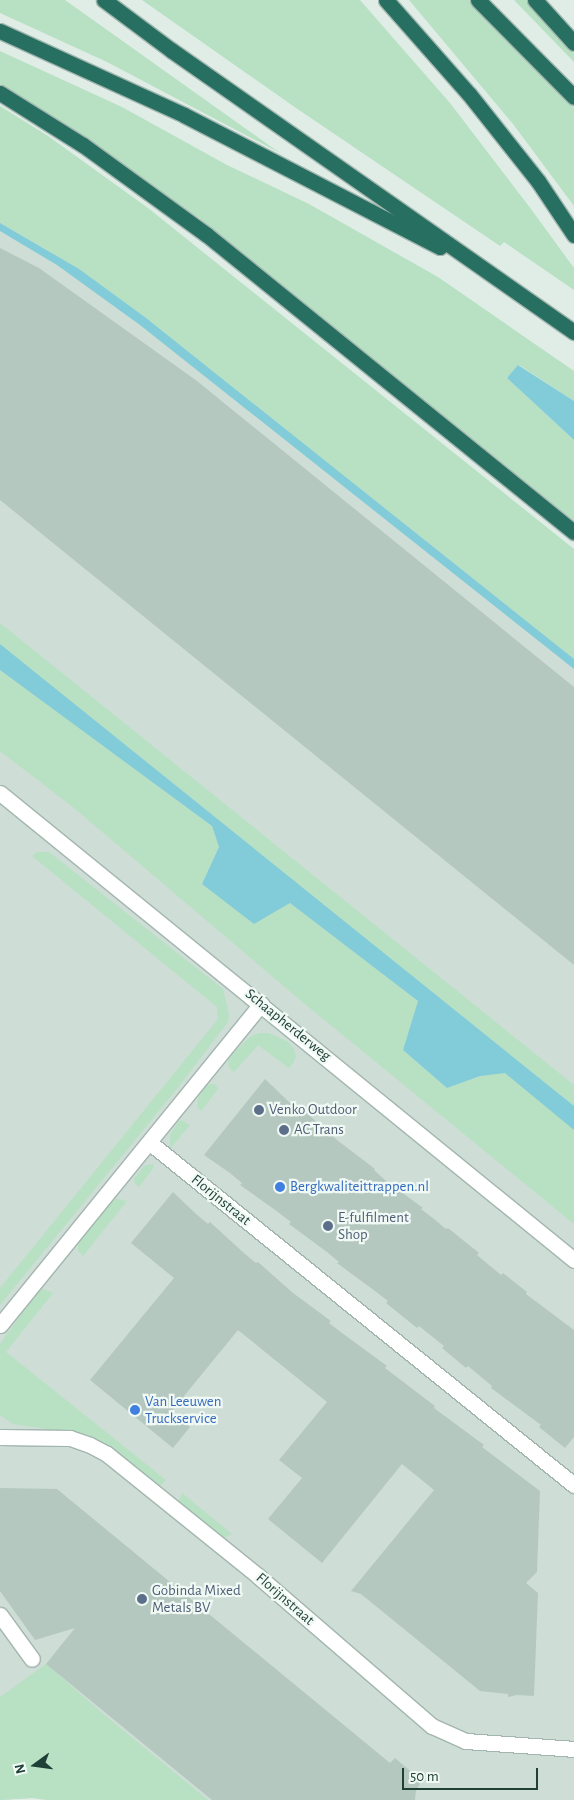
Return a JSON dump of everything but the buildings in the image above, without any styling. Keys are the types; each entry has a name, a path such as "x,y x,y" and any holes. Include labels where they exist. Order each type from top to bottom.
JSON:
{"highway":[{"path":"104,0 171,50 574,332"},
{"path":"386,0 469,94 538,181 574,235"},
{"path":"478,0 574,97"},
{"path":"535,0 574,42"},
{"path":"0,31 184,115 332,193 488,271"},
{"path":"0,93 84,145 207,235 574,532"}],"street":[{"name":"Schaapherderweg","path":"0,793 262,1004 574,1260"},
{"path":"0,1325 262,1004"},
{"name":"Florijnstraat","path":"149,1142 574,1485"},
{"name":"Florijnstraat","path":"0,1437 70,1438 90,1445 107,1454 258,1576 432,1726 466,1741 574,1749"},
{"path":"0,1615 32,1659"}],"shaded area":[{"path":"0,171 574,608 574,1800 48,1800 32,1798 0,1800"}],"green space":[{"path":"0,0 65,0 280,153 107,62 0,13"},
{"path":"142,0 360,0 450,103 531,209 574,268 574,290 504,242 500,246 296,108"},
{"path":"409,0 470,0 574,107 574,206 513,124"},
{"path":"514,0 528,0 574,53 574,62"},
{"path":"0,51 122,107 227,165 309,204 438,277 574,371 574,401 519,365 507,378 574,440 574,521 199,218 0,87"},
{"path":"0,106 48,136 148,208 574,549 574,659 146,318 44,248 0,223"},
{"path":"0,623 574,1085 574,1106 0,644"},
{"path":"0,670 212,826 219,847 202,884 254,924 290,903 418,1001 403,1050 447,1088 480,1076 505,1072 574,1130 574,1224 300,1000 74,808 0,751"},
{"path":"37,852 49,852 223,989 229,1014 228,1022 176,1090 0,1305 0,1288 218,1019 217,1007 32,856"},
{"path":"259,1033 269,1033 288,1042 294,1049 296,1057 293,1063 289,1068 258,1045 234,1072 229,1068 228,1061 231,1055 250,1037"},
{"path":"210,1084 215,1084 218,1089 201,1111 197,1107 198,1098 204,1088"},
{"path":"181,1120 190,1125 170,1149 170,1135"},
{"path":"153,1164 154,1167 139,1187 135,1184 134,1179 144,1166"},
{"path":"113,1200 127,1201 83,1256 78,1251 78,1244"},
{"path":"43,1289 53,1293 6,1352 166,1480 159,1487 98,1440 88,1435 13,1424 0,1415 0,1344 38,1291"},
{"path":"182,1493 232,1534 224,1538 183,1509 179,1501"},
{"path":"46,1664 208,1800 48,1800 32,1798 0,1800 0,1697"}],"water":[{"path":"0,223 79,269 146,318 574,659 574,669 140,325 57,265 0,231"},
{"path":"518,365 574,401 574,440 507,378"},
{"path":"0,644 574,1106 574,1130 505,1073 480,1076 447,1088 403,1050 418,1001 290,903 254,924 202,884 219,847 212,826 0,670"}],"place":[{"name":"Venko Outdoor","path":"259,1110"},
{"name":"AC Trans","path":"284,1130"},
{"name":"Bergkwaliteittrappen.nl","path":"280,1187"},
{"name":"E-fulfilment Shop","path":"328,1226"},
{"name":"Van Leeuwen Truckservice","path":"135,1410"},
{"name":"Gobinda Mixed Metals BV","path":"142,1599"}]}
